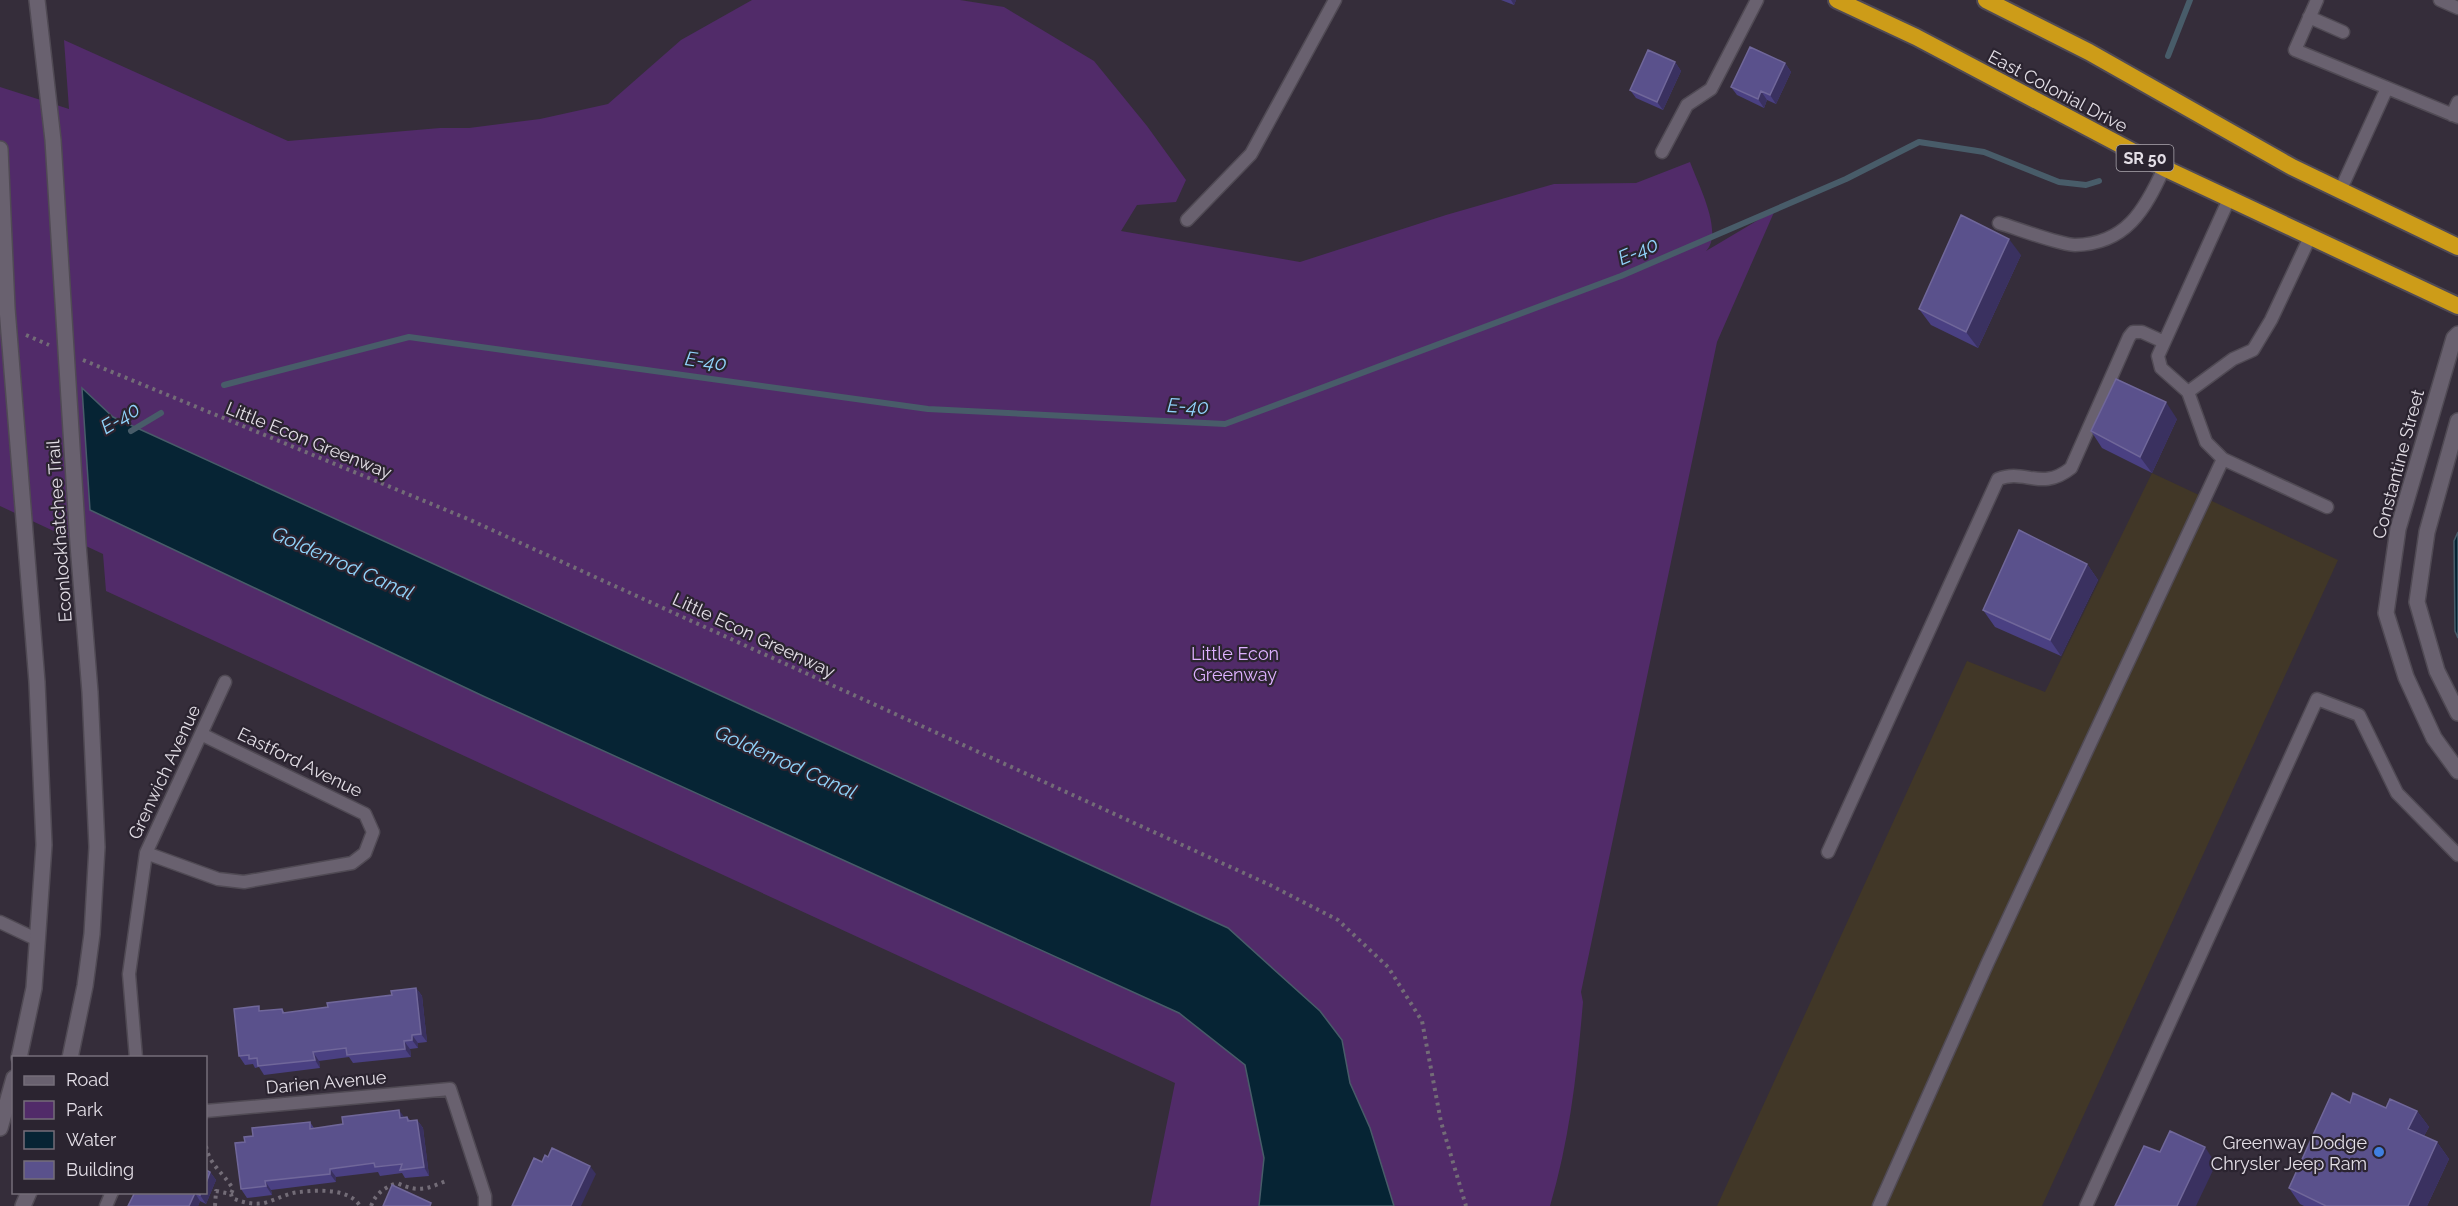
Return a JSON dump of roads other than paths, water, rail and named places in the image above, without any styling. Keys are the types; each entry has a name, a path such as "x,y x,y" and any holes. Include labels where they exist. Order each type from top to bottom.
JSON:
{"highway":[{"name":"East Colonial Drive","path":"1837,0 1916,37 2164,168 2458,306"},
{"path":"1986,0 2089,52 2292,167 2458,248"}],"street":[{"name":"Econlockhatchee Trail","path":"37,0 53,140 78,544 90,692 97,847 92,934 85,986 70,1056"},
{"name":"Econlockhatchee Trail","path":"0,149 7,308 37,682 45,845 34,988 19,1056"},
{"name":"Constantine Street","path":"2458,334 2454,338 2398,529 2386,613 2410,687 2434,738 2458,771"},
{"path":"2458,421 2427,532 2418,602 2437,671 2458,713"},
{"path":"0,1128 12,1085"}],"lane":[{"path":"1187,220 1251,154 1335,0"},
{"path":"1662,153 1687,105 1711,89 1757,0"},
{"path":"2317,0 2295,50 2455,116 2458,102"},
{"path":"2440,0 2458,8"},
{"path":"2309,17 2343,32"},
{"path":"2340,191 2387,88"},
{"path":"1999,223 2074,245 2111,239 2137,219 2152,196 2164,168"},
{"path":"2229,199 2158,356 2161,368 2188,392 2206,442 2223,459 2327,507"},
{"path":"2188,392 2233,359 2253,350 2271,320 2310,237"},
{"path":"1828,852 1998,479 2009,474 2029,479 2058,478 2071,468 2129,337 2133,332 2142,332 2164,342"},
{"path":"1879,1206 1993,951 2223,459"},
{"name":"Grenwich Avenue","path":"136,1056 129,974 146,853 225,682"},
{"path":"2086,1206 2317,699 2359,715 2397,793 2458,855"},
{"name":"Eastford Avenue","path":"146,853 218,879 244,882 352,863 365,853 373,832 365,814 201,734"},
{"path":"0,922 38,940"},
{"name":"Darien Avenue","path":"207,1112 450,1089 484,1196 485,1206"}],"water":[{"name":"Goldenrod Canal","path":"82,388 113,417 1228,928 1320,1011 1342,1040 1350,1083 1370,1128 1394,1206 1259,1206 1264,1158 1245,1065 1179,1013 483,696 90,510"},
{"path":"2458,532 2458,638 2455,631 2454,541"}],"waterway":[{"name":"E-40","path":"2168,56 2190,0"},
{"name":"E-40","path":"224,385 409,337 928,409 1225,424 1621,276 1846,179 1919,142 1984,152 2059,182 2086,185 2099,181"},
{"name":"E-40","path":"131,431 161,413"}],"place":[{"name":"Greenway Dodge Chrysler Jeep Ram","path":"2379,1152"}],"park label":[{"name":"Little Econ Greenway","path":"1235,663"}]}
